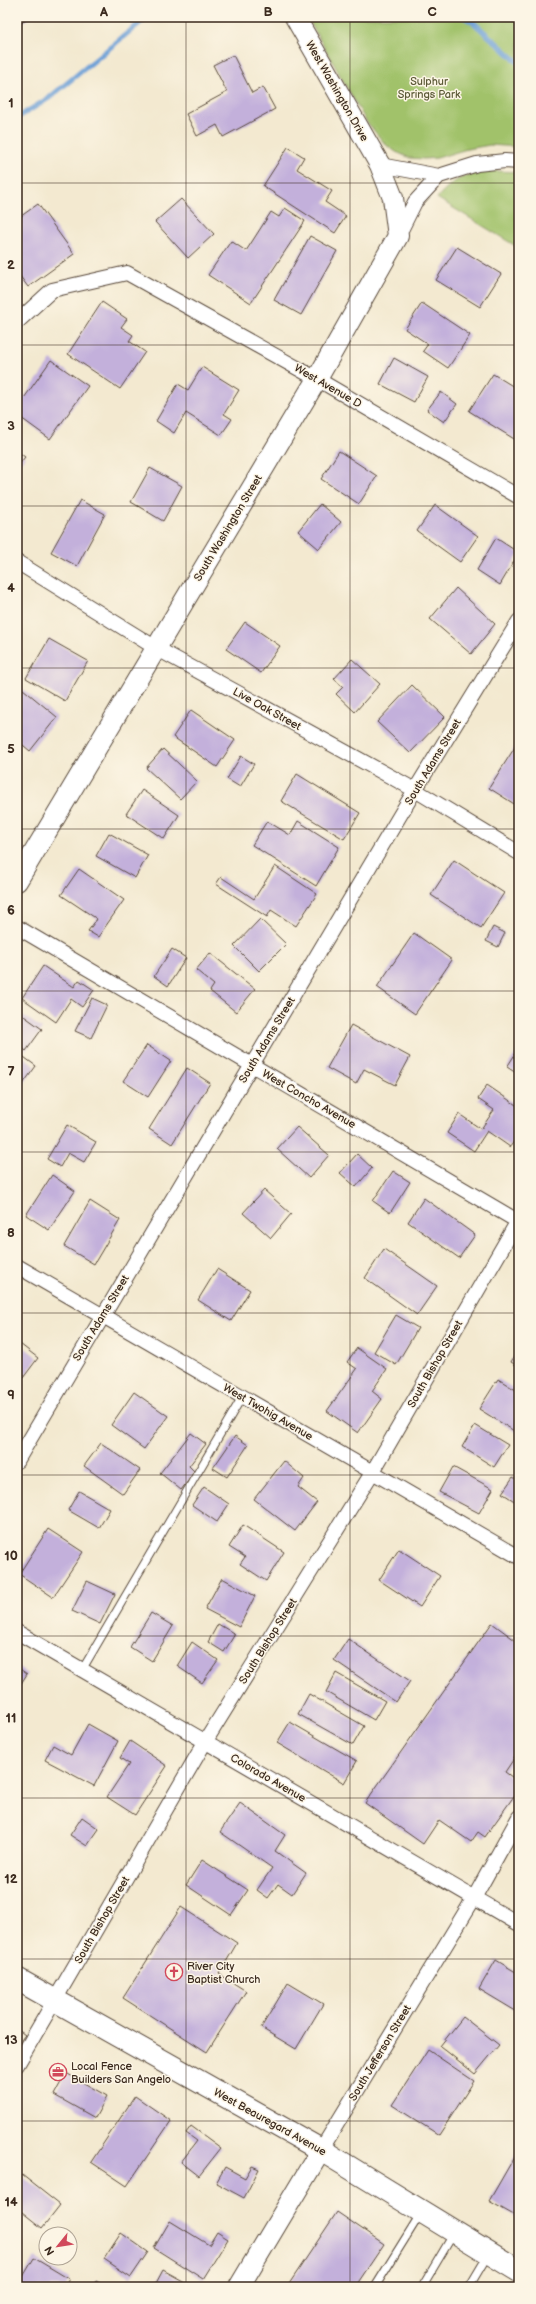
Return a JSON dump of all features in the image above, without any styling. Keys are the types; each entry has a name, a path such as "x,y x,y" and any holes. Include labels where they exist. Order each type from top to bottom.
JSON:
{"main road":[{"name":"West Beauregard Avenue","path":"17,1979 321,2150 519,2270"}],"street":[{"name":"West Washington Drive","path":"295,17 380,165"},
{"path":"380,165 439,176 477,164 505,160 519,162"},
{"path":"380,165 393,198 398,236"},
{"path":"398,236 415,202 439,176"},
{"name":"South Washington Street","path":"17,881 317,379 398,236"},
{"name":"West Avenue D","path":"17,322 52,290 127,273 317,379 519,497"},
{"name":"Live Oak Street","path":"17,562 156,648 415,790 519,853"},
{"name":"South Adams Street","path":"17,1461 415,790 519,621"},
{"name":"West Concho Avenue","path":"17,927 519,1221"},
{"name":"South Bishop Street","path":"17,2065 205,1742 372,1472 519,1221"},
{"name":"West Twohig Avenue","path":"17,1266 519,1557"},
{"name":"Colorado Avenue","path":"17,1632 519,1924"},
{"name":"South Jefferson Street","path":"239,2287 474,1898 519,1817"}],"lane":[{"path":"82,1670 242,1397"},
{"path":"375,2287 422,2212"},
{"path":"422,2287 455,2232"},
{"path":"469,2287 490,2252"}],"green space":[{"name":"Sulphur Springs Park","path":"307,17 519,17 519,147 490,145 467,149 437,158 424,159 410,158 396,152 385,144 366,121"},
{"path":"493,171 519,172 519,248 437,198 450,185 468,175"}],"building":[{"path":"17,17 31,17 21,23"},
{"path":"233,55 252,93 263,87 275,109 223,137 217,125 197,136 186,114 227,92 213,65"},
{"path":"288,147 304,157 297,169 332,191 325,202 346,216 335,233 263,186"},
{"path":"181,199 214,234 188,258 155,222"},
{"path":"38,204 74,254 28,287 17,272 17,219"},
{"path":"285,208 305,221 251,303 208,275 231,241 246,251 271,212 279,217"},
{"path":"310,236 337,251 301,315 274,300"},
{"path":"457,247 501,274 480,307 436,280"},
{"path":"102,302 127,319 121,327 133,335 129,341 145,352 120,389 68,354"},
{"path":"422,303 470,335 448,368 423,351 428,344 405,329"},
{"path":"394,358 428,377 414,402 380,384"},
{"path":"51,360 88,386 50,439 17,415 17,408"},
{"path":"202,367 239,390 224,414 232,419 221,435 186,413 174,433 156,421 178,384 188,390"},
{"path":"493,374 519,390 519,442 469,411"},
{"path":"441,392 457,404 444,422 427,410"},
{"path":"17,451 25,457 17,467"},
{"path":"339,451 377,476 359,504 321,479"},
{"path":"150,468 182,486 163,521 131,502"},
{"path":"80,500 105,514 77,566 51,552"},
{"path":"320,504 341,522 319,549 298,531"},
{"path":"435,505 478,536 460,562 417,531"},
{"path":"496,538 519,553 500,585 477,570"},
{"path":"456,588 495,624 471,654 430,619"},
{"path":"245,622 280,646 261,673 226,649"},
{"path":"49,639 88,661 65,701 26,678"},
{"path":"352,659 380,684 355,712 336,694 343,687 334,679"},
{"path":"412,685 445,717 410,753 377,722"},
{"path":"23,689 57,717 30,751 17,740 17,696"},
{"path":"191,710 235,740 217,767 173,737"},
{"path":"517,744 519,746 519,807 489,788"},
{"path":"163,749 197,781 180,799 146,768"},
{"path":"241,756 254,764 240,787 227,779"},
{"path":"297,774 360,813 344,839 281,801"},
{"path":"142,790 179,815 164,839 126,814"},
{"path":"267,821 290,835 298,821 339,847 316,886 252,845"},
{"path":"109,833 148,855 135,878 96,856"},
{"path":"454,860 504,893 481,928 431,895"},
{"path":"275,866 317,894 296,926 271,910 267,917 216,884 221,877 254,899"},
{"path":"79,869 124,900 98,937 88,931 97,919 61,895"},
{"path":"260,919 286,944 259,971 234,946"},
{"path":"493,927 505,933 498,947 486,941"},
{"path":"414,933 452,960 415,1014 377,987"},
{"path":"172,949 186,958 168,986 154,976"},
{"path":"210,953 255,989 236,1012 210,991 214,985 196,970"},
{"path":"43,966 74,987 79,980 94,990 82,1007 71,999 56,1022 22,998"},
{"path":"92,998 107,1005 91,1038 75,1031"},
{"path":"17,1011 42,1029 26,1051 17,1044"},
{"path":"351,1025 410,1057 395,1085 364,1069 356,1084 327,1068"},
{"path":"147,1045 171,1061 148,1097 123,1081"},
{"path":"519,1048 519,1075 507,1067"},
{"path":"17,1052 36,1066 17,1092"},
{"path":"187,1068 210,1083 172,1144 149,1129"},
{"path":"487,1085 519,1107 519,1134 510,1147 487,1131 474,1151 447,1133 459,1114 481,1129 494,1110 478,1099"},
{"path":"67,1125 96,1142 84,1162 68,1153 60,1167 47,1159"},
{"path":"297,1127 329,1155 309,1178 277,1149"},
{"path":"357,1154 372,1168 356,1187 340,1173"},
{"path":"393,1171 410,1182 390,1213 373,1201"},
{"path":"52,1175 75,1191 49,1230 26,1215"},
{"path":"264,1190 291,1214 271,1238 243,1213"},
{"path":"424,1198 475,1235 459,1258 408,1222"},
{"path":"90,1201 120,1220 94,1264 64,1246"},
{"path":"384,1249 437,1286 417,1315 365,1278"},
{"path":"217,1269 250,1290 231,1321 198,1300"},
{"path":"396,1315 418,1328 396,1365 374,1352"},
{"path":"20,1344 38,1358 23,1378 17,1373 17,1348"},
{"path":"357,1348 387,1369 372,1391 382,1399 358,1433 327,1411 357,1369 347,1362"},
{"path":"519,1348 519,1367 511,1362"},
{"path":"498,1379 519,1392 519,1434 479,1409"},
{"path":"134,1392 168,1416 144,1449 111,1425"},
{"path":"475,1425 508,1445 494,1467 462,1447"},
{"path":"191,1433 206,1444 189,1466 195,1472 181,1490 160,1473"},
{"path":"235,1436 248,1445 227,1477 213,1468"},
{"path":"101,1443 140,1470 123,1494 84,1466"},
{"path":"284,1461 304,1478 298,1487 317,1502 295,1531 254,1499"},
{"path":"453,1467 493,1489 479,1513 439,1492"},
{"path":"513,1477 519,1481 519,1504 502,1493"},
{"path":"204,1487 229,1504 217,1522 192,1505"},
{"path":"79,1491 110,1509 99,1528 68,1510"},
{"path":"243,1525 284,1552 266,1581 240,1564 245,1557 229,1547"},
{"path":"48,1529 83,1552 53,1597 19,1574"},
{"path":"399,1549 440,1576 420,1607 379,1580"},
{"path":"222,1578 255,1596 239,1627 205,1609"},
{"path":"87,1581 115,1594 100,1624 72,1611"},
{"path":"151,1613 173,1626 152,1661 130,1647"},
{"path":"492,1623 519,1643 519,1751 505,1772 519,1782 519,1789 485,1837 478,1832 471,1842 439,1820 423,1844 365,1803"},
{"path":"218,1624 235,1634 224,1652 208,1642"},
{"path":"348,1639 410,1681 396,1702 334,1660"},
{"path":"192,1642 218,1660 202,1683 177,1666"},
{"path":"17,1667 27,1674 17,1690"},
{"path":"336,1673 385,1701 374,1720 326,1692"},
{"path":"309,1694 364,1726 353,1745 298,1714"},
{"path":"290,1722 357,1761 344,1783 277,1743"},
{"path":"88,1724 118,1741 94,1786 45,1760 53,1745 71,1755"},
{"path":"130,1741 167,1766 135,1815 107,1797 129,1764 120,1758"},
{"path":"240,1803 285,1835 275,1851 306,1873 292,1894 278,1884 268,1898 257,1890 272,1868 220,1832"},
{"path":"82,1817 99,1829 87,1846 70,1835"},
{"path":"202,1860 248,1890 231,1915 186,1885"},
{"path":"181,1907 237,1943 219,1974 246,1991 207,2052 123,1998"},
{"path":"496,1960 519,1974 519,2013 479,1989"},
{"path":"288,1983 323,2004 296,2049 261,2028"},
{"path":"463,2017 499,2045 475,2074 440,2046"},
{"path":"17,2029 25,2035 17,2045"},
{"path":"428,2050 474,2081 439,2135 392,2105"},
{"path":"66,2073 107,2096 95,2118 54,2095"},
{"path":"135,2096 171,2121 127,2186 91,2162"},
{"path":"191,2126 221,2148 199,2176 181,2162 197,2141 186,2133"},
{"path":"519,2149 519,2218 489,2201"},
{"path":"252,2166 259,2169 244,2198 216,2183 225,2167 245,2178"},
{"path":"22,2175 60,2205 44,2226 40,2226 17,2208 17,2181"},
{"path":"337,2212 384,2244 355,2287 287,2287"},
{"path":"170,2221 209,2245 217,2232 228,2239 203,2279 154,2248"},
{"path":"121,2233 148,2252 131,2277 104,2259"},
{"path":"34,2258 38,2260 38,2266 47,2266 69,2279 64,2287 17,2287"},
{"path":"163,2270 194,2287 154,2287"},
{"path":"96,2281 107,2287 93,2287"}],"waterway":[{"path":"17,118 49,98 147,17"},
{"path":"464,17 474,23 519,63"}],"place":[{"name":"River City Baptist Church","path":"174,1972"},
{"name":"Local Fence Builders San Angelo","path":"58,2072"}]}
